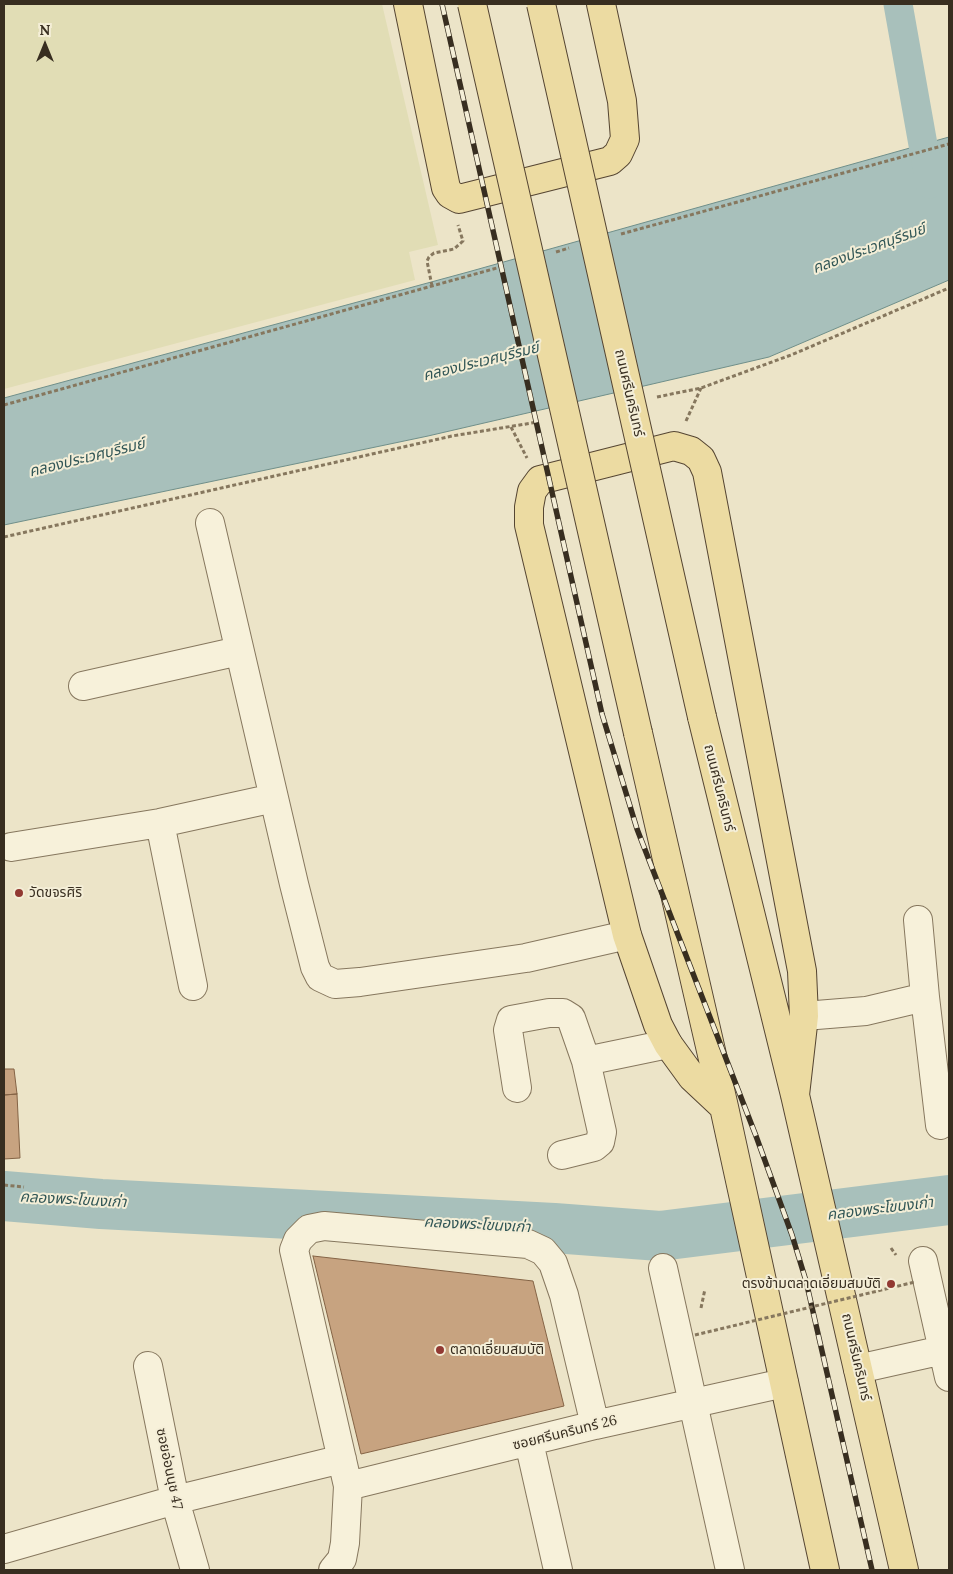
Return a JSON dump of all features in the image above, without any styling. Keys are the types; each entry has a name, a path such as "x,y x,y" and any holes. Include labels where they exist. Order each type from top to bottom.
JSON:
{"main road":[{"path":"408,4 446,188 450,194 459,199 610,162 618,154 625,139 622,101 601,4"},
{"path":"472,4 746,1204 825,1570"},
{"name":"ถนนศรีนครินทร์","path":"541,4 702,718 795,1095 904,1570"},
{"path":"724,1107 692,1077 668,1044 658,1025 627,935 530,525 532,491 540,480 674,446 691,451 701,459 707,472 802,971 804,1016 795,1095"}],"street":[{"path":"210,523 315,968 320,977 335,984 360,982 526,958 627,935"},
{"path":"83,686 239,650"},
{"path":"11,847 160,823 274,798"},
{"path":"160,823 193,986"},
{"path":"918,920 940,1125"},
{"path":"804,1016 866,1011 925,997"},
{"path":"518,1088 508,1030 511,1020 549,1013 563,1014 571,1018 586,1061 602,1132 600,1142 594,1147 562,1155"},
{"path":"586,1061 668,1044"},
{"path":"333,1570 342,1560 345,1543 348,1486 294,1250 298,1240 309,1229 324,1226 528,1244 543,1251 553,1263 564,1295 595,1425"},
{"path":"663,1268 730,1570"},
{"path":"919,1272 943,1350 949,1377"},
{"path":"858,1369 943,1350"},
{"name":"ซอยอ่อนนุช 47","path":"148,1366 175,1500 195,1570"},
{"name":"ซอยศรีนครินทร์ 26","path":"348,1486 595,1425 784,1383"},
{"path":"529,1442 558,1570"},
{"path":"4,1549 175,1500 342,1459"}],"path":[{"path":"614,236 949,144"},
{"path":"432,286 427,261 429,257 454,249 463,241 450,194"},
{"path":"547,254 575,246"},
{"path":"4,405 508,265"},
{"path":"654,398 701,388 791,355 949,288"},
{"path":"674,446 701,388"},
{"path":"4,536 452,436 539,422"},
{"path":"511,427 540,480"},
{"path":"4,1185 24,1187"},
{"path":"695,1335 919,1272"}],"shaded area":[{"path":"4,4 382,4 438,245 409,252 415,280 4,389"}],"water":[{"name":"คลองประเวศบุรีรมย์","path":"949,137 949,280 769,357 428,436 4,525 4,398 468,272"}],"building":[{"path":"4,1069 14,1069 17,1094 4,1095"},
{"path":"17,1094 20,1158 4,1159 4,1095"},
{"path":"313,1256 533,1281 564,1406 361,1454"}],"waterway":[{"path":"898,4 930,184"},
{"name":"คลองพระโขนงเก่า","path":"4,1196 101,1204 554,1228 660,1236 949,1200"}],"railway":[{"path":"442,4 602,714 637,829 756,1136 792,1235 806,1281 872,1570"}],"place":[{"name":"วัดขจรศิริ","path":"19,893"},
{"name":"ตรงข้ามตลาดเอี่ยมสมบัติ","path":"891,1284"},
{"name":"ตลาดเอี่ยมสมบัติ","path":"440,1350"}]}
